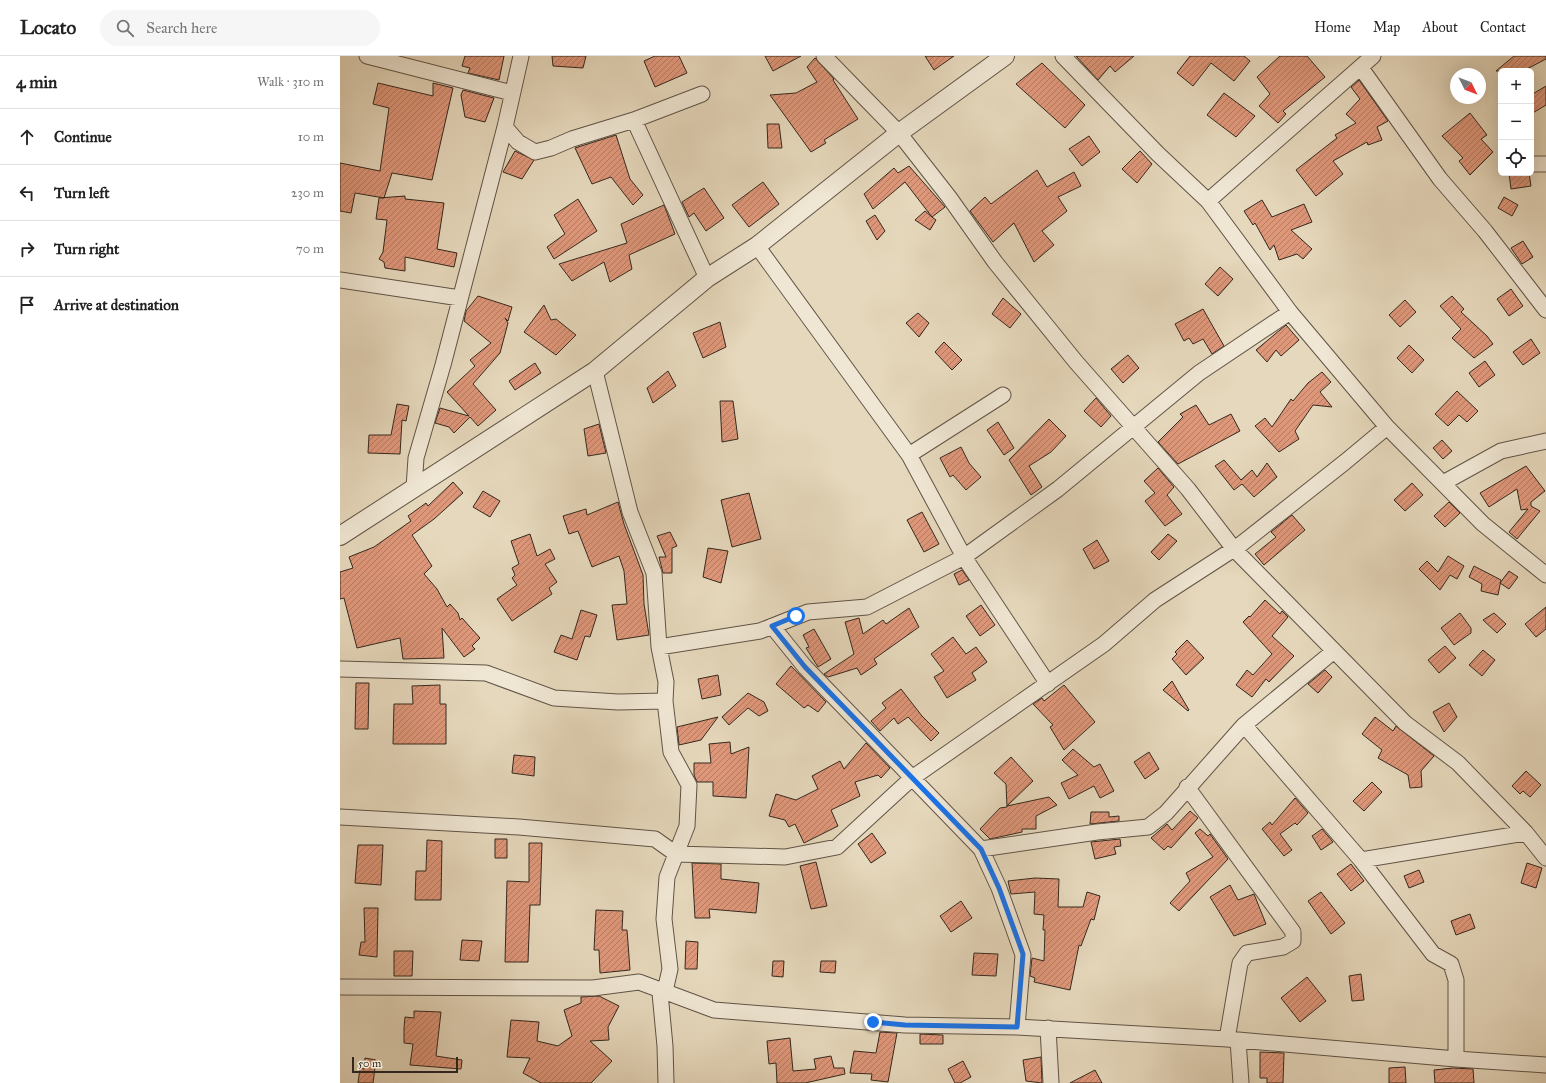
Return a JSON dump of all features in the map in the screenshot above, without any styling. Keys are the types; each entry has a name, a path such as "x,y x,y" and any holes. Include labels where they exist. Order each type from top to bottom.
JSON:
{"street":[{"path":"367,56 512,93"},
{"path":"414,488 416,458 505,127 521,56"},
{"path":"824,56 898,133 949,197 995,262 1076,362 1188,489 1234,549 1405,723 1458,763 1526,833 1546,858"},
{"path":"340,536 595,371 707,278 757,246 898,133 1005,56"},
{"path":"1063,56 1158,154 1208,201 1290,312 1387,427 1483,524 1546,575"},
{"path":"1208,201 1373,56"},
{"path":"1361,68 1440,179 1485,230 1546,310"},
{"path":"505,127 518,142 535,152 634,120 702,94"},
{"path":"634,120 707,278"},
{"path":"1534,164 1546,164"},
{"path":"757,246 909,455 964,557 1048,684"},
{"path":"340,280 460,298"},
{"path":"659,647 760,631 808,612 867,607 964,557 1058,490 1199,373 1290,312"},
{"path":"595,371 630,512 654,573 659,647 666,682 665,701 671,752 689,784 687,826 667,877 664,919 670,969 665,991 660,993 665,1046 666,1083"},
{"path":"909,455 1003,395"},
{"path":"340,817 519,827 654,839 676,854 785,857 836,846 912,778 1104,644 1155,600 1234,549 1387,427"},
{"path":"1443,483 1502,451 1546,441"},
{"path":"772,626 805,667 981,849 999,888 1023,954 1017,1027"},
{"path":"981,849 1097,832 1148,827 1166,813 1244,725 1334,650"},
{"path":"340,669 486,673 554,698 618,702 665,701"},
{"path":"1244,725 1361,860 1432,954 1451,964 1456,980 1456,1059"},
{"path":"1187,788 1293,932 1293,942 1283,947 1247,953 1240,963 1232,1040 1241,1083"},
{"path":"1361,860 1526,833"},
{"path":"340,986 593,988 639,982 714,1010 905,1025 1048,1028 1232,1040 1546,1065"},
{"path":"1048,1028 1051,1083"}],"building":[{"path":"465,56 504,56 499,80 468,73 470,68 462,66"},
{"path":"552,56 586,56 583,68 553,66"},
{"path":"655,56 679,56 687,73 655,87 644,61"},
{"path":"765,56 801,56 773,71"},
{"path":"925,56 954,56 934,70"},
{"path":"1076,56 1134,56 1115,72 1110,66 1098,80"},
{"path":"1190,56 1244,56 1250,61 1234,81 1211,63 1193,86 1177,73"},
{"path":"1280,56 1307,56 1325,77 1283,111 1286,114 1278,123 1259,106 1270,94 1257,77"},
{"path":"1514,56 1546,56 1546,59 1529,68 1500,68"},
{"path":"815,58 834,79 833,80 858,119 824,140 826,143 811,152 770,95 796,93 817,82 807,67"},
{"path":"1042,63 1085,105 1065,128 1016,84"},
{"path":"1359,80 1388,121 1377,127 1382,140 1368,145 1367,142 1333,161 1343,174 1316,196 1296,170 1337,138 1335,135 1356,123 1346,114 1360,99 1351,87"},
{"path":"378,83 433,96 433,83 453,88 432,180 392,173 384,198 355,193 351,213 340,211 340,163 380,171 389,108 373,104"},
{"path":"1546,86 1546,105 1534,112 1534,104 1534,93"},
{"path":"463,90 494,98 485,122 465,117 461,95"},
{"path":"1224,93 1255,116 1236,137 1207,115"},
{"path":"1470,113 1487,135 1481,139 1493,152 1470,175 1459,161 1463,158 1442,136"},
{"path":"767,124 779,124 782,148 768,148"},
{"path":"616,135 630,179 643,195 633,205 611,177 592,184 575,148"},
{"path":"1089,136 1100,152 1082,166 1069,149"},
{"path":"515,151 534,160 522,179 503,172"},
{"path":"1140,151 1152,164 1137,183 1122,169"},
{"path":"909,166 945,207 932,217 905,182 873,209 864,194 894,168 898,173"},
{"path":"1037,170 1047,187 1074,172 1081,186 1058,197 1067,211 1042,231 1054,245 1034,262 1014,223 993,242 970,211 985,197 991,204"},
{"path":"1509,176 1529,176 1531,186 1511,189"},
{"path":"763,182 779,204 749,227 732,205"},
{"path":"704,188 724,218 706,231 694,213 689,217 682,202"},
{"path":"405,196 405,199 444,203 437,249 457,253 454,267 405,257 405,271 385,268 384,262 379,259 383,252 387,220 376,219 379,198"},
{"path":"1504,197 1518,205 1512,216 1498,208"},
{"path":"578,199 597,231 554,259 547,247 565,234 554,215"},
{"path":"1262,200 1272,217 1304,204 1312,222 1291,230 1312,249 1303,259 1297,254 1279,260 1274,245 1270,250 1255,223 1253,225 1244,211"},
{"path":"664,205 675,234 629,255 632,269 610,282 604,262 572,281 559,264 627,243 621,224"},
{"path":"925,211 936,220 930,230 915,220"},
{"path":"875,215 885,231 877,240 866,221"},
{"path":"1523,241 1533,257 1522,264 1511,248"},
{"path":"1220,267 1233,279 1218,296 1205,284"},
{"path":"1511,289 1523,306 1509,316 1497,299"},
{"path":"478,296 512,307 508,321 505,318 508,323 500,353 473,384 496,410 478,426 470,417 454,433 449,427 435,423 440,408 469,416 447,392 475,366 470,360 491,343 464,321 466,311"},
{"path":"1452,296 1464,309 1461,312 1487,336 1493,344 1474,358 1452,338 1461,329 1440,306"},
{"path":"1003,298 1021,314 1010,328 992,314"},
{"path":"1405,300 1416,312 1400,327 1389,315"},
{"path":"544,305 551,320 556,319 576,335 556,355 524,332"},
{"path":"1203,309 1224,346 1212,354 1203,339 1193,344 1189,338 1184,341 1175,324"},
{"path":"918,313 929,323 919,337 906,323"},
{"path":"720,322 726,347 703,358 693,333"},
{"path":"1286,325 1299,340 1281,356 1276,350 1267,362 1256,350"},
{"path":"1531,339 1540,353 1523,365 1513,352"},
{"path":"944,342 962,360 952,370 935,352"},
{"path":"1409,345 1424,360 1412,373 1397,358"},
{"path":"1128,355 1139,368 1123,383 1111,369"},
{"path":"1485,361 1495,375 1479,387 1469,373"},
{"path":"535,363 541,373 515,390 509,381"},
{"path":"668,371 676,386 653,403 647,388"},
{"path":"1322,372 1331,382 1320,392 1332,407 1313,405 1295,431 1299,439 1279,452 1255,426 1265,418 1272,427 1291,399 1293,401 1308,383"},
{"path":"1457,391 1478,411 1467,422 1459,415 1448,426 1435,414"},
{"path":"1096,398 1111,416 1101,427 1084,411"},
{"path":"720,401 733,401 738,439 722,442"},
{"path":"397,404 409,406 406,421 402,420 400,454 368,453 369,435 391,435"},
{"path":"1196,405 1209,425 1231,414 1240,431 1178,464 1158,442 1183,417 1180,414"},
{"path":"1049,419 1066,436 1051,452 1029,466 1042,487 1031,495 1009,460"},
{"path":"998,422 1014,448 1004,455 987,430"},
{"path":"599,424 606,453 588,456 584,429"},
{"path":"1442,440 1452,451 1443,459 1433,448"},
{"path":"961,447 969,463 981,477 966,490 953,475 950,477 940,458"},
{"path":"1224,460 1241,480 1252,470 1257,477 1267,463 1277,477 1254,497 1242,484 1234,490 1215,466"},
{"path":"1526,466 1545,491 1531,502 1531,506 1540,511 1517,539 1509,532 1528,509 1521,510 1517,489 1489,507 1480,493"},
{"path":"1158,468 1174,487 1167,495 1182,514 1165,526 1145,501 1155,493 1144,481"},
{"path":"453,482 463,493 434,519 412,535 432,566 424,574 437,589 447,607 450,604 458,613 460,620 462,618 480,638 472,646 475,649 464,657 442,628 444,658 403,659 400,638 357,648 344,598 340,599 340,572 353,568 349,557 374,547 411,521 408,516 426,503 428,506"},
{"path":"1412,483 1423,495 1405,511 1394,500"},
{"path":"483,491 500,501 490,517 473,507"},
{"path":"749,493 761,539 732,547 721,500"},
{"path":"618,502 624,524 643,575 644,604 649,635 617,640 612,605 627,604 624,571 619,556 592,567 578,531 569,534 563,516 586,509 587,515"},
{"path":"1449,502 1460,513 1445,527 1434,516"},
{"path":"922,512 939,544 924,552 907,520"},
{"path":"1292,515 1305,530 1264,565 1255,554 1276,537 1271,532"},
{"path":"670,532 677,546 672,548 672,573 663,573 659,557 666,557 657,536"},
{"path":"530,534 537,556 550,549 555,559 545,564 557,582 549,588 552,594 512,621 497,599 517,585 512,578 515,575 512,568 519,564 511,541"},
{"path":"1168,534 1177,541 1159,560 1151,552"},
{"path":"1097,540 1109,561 1094,569 1083,549"},
{"path":"708,548 728,551 721,583 703,577"},
{"path":"1448,556 1464,566 1457,579 1450,575 1440,590 1419,569 1427,561 1438,572"},
{"path":"1474,566 1501,580 1498,595 1481,591 1482,584 1469,577"},
{"path":"962,570 969,580 959,585 954,574"},
{"path":"1509,571 1518,577 1509,589 1500,583"},
{"path":"1265,600 1280,614 1282,611 1288,617 1272,636 1294,656 1269,682 1266,679 1252,697 1236,685 1247,670 1253,675 1272,654 1243,622 1249,616 1250,617"},
{"path":"981,605 995,625 980,636 966,616"},
{"path":"1546,607 1546,629 1536,637 1525,624"},
{"path":"909,608 919,627 874,659 877,664 861,675 857,668 828,677 824,674 854,654 845,622 859,618 863,634 883,620 886,624"},
{"path":"581,610 597,615 590,637 585,636 577,660 554,652 561,635 572,639"},
{"path":"1460,613 1471,628 1471,633 1454,645 1441,628"},
{"path":"1494,613 1506,624 1497,633 1483,620"},
{"path":"814,629 831,659 818,667 806,648 809,647 803,635"},
{"path":"953,637 966,654 976,647 987,662 972,673 976,680 947,698 934,677 944,671 931,654"},
{"path":"1187,640 1204,658 1186,675 1172,659 1177,654 1175,652"},
{"path":"1445,646 1456,658 1439,673 1428,660"},
{"path":"1483,650 1495,660 1482,676 1469,665"},
{"path":"791,666 826,702 818,712 808,705 804,708 776,684"},
{"path":"1325,670 1332,677 1318,693 1308,684"},
{"path":"718,675 721,695 702,699 698,679"},
{"path":"1172,681 1189,710 1188,711 1163,690"},
{"path":"356,683 369,683 368,729 355,729"},
{"path":"440,685 440,704 446,704 446,744 393,744 394,704 413,704 412,686"},
{"path":"1064,685 1095,722 1064,750 1050,727 1053,725 1033,704 1042,698 1044,701"},
{"path":"901,689 922,716 939,733 931,741 908,717 898,724 894,718 880,731 871,721 886,708 882,703"},
{"path":"748,693 764,702 768,711 759,716 748,708 729,725 722,717"},
{"path":"1449,703 1457,717 1444,732 1433,712"},
{"path":"718,717 701,740 679,745 677,727"},
{"path":"1375,717 1393,731 1396,726 1434,756 1421,771 1422,787 1410,788 1408,775 1378,758 1382,750 1362,734"},
{"path":"730,742 731,754 749,747 746,798 713,796 713,782 697,782 694,775 694,763 711,763 709,744"},
{"path":"866,743 890,768 881,778 878,775 855,782 860,796 831,810 838,826 804,843 795,824 789,827 785,820 769,816 776,794 796,800 818,789 812,776 840,761 844,769"},
{"path":"1073,749 1094,767 1100,764 1114,791 1100,798 1094,786 1069,799 1061,783 1078,775 1062,760"},
{"path":"1149,752 1159,769 1145,779 1134,762"},
{"path":"514,755 535,757 534,776 512,773"},
{"path":"1011,757 1033,781 1007,806 1049,797 1057,805 1036,816 1036,829 1022,829 1022,832 990,839 980,829 1000,808 1007,807 1006,784 994,773"},
{"path":"1526,771 1541,785 1530,797 1523,791 1520,794 1512,786"},
{"path":"1372,782 1382,792 1364,811 1353,801"},
{"path":"1295,798 1308,813 1297,825 1295,823 1280,834 1292,850 1284,856 1262,829 1270,822 1272,825"},
{"path":"1190,811 1198,818 1171,848 1168,846 1164,850 1151,838 1167,824 1172,830"},
{"path":"1091,812 1109,812 1109,817 1119,816 1119,821 1090,824"},
{"path":"1200,829 1208,836 1210,834 1228,859 1179,911 1170,903 1190,881 1186,873 1213,857 1195,833"},
{"path":"1322,829 1333,842 1321,850 1312,836"},
{"path":"872,833 886,853 871,863 858,844"},
{"path":"495,839 507,839 507,858 495,858"},
{"path":"1120,839 1121,846 1114,847 1116,854 1095,859 1091,842"},
{"path":"427,840 442,841 441,900 415,900 416,871 426,871"},
{"path":"529,843 542,843 540,905 530,905 528,962 505,962 507,881 529,882"},
{"path":"358,845 383,845 381,885 355,883"},
{"path":"816,862 827,906 811,909 800,866"},
{"path":"692,863 721,864 721,879 759,883 756,913 709,909 710,918 695,918"},
{"path":"1527,863 1542,868 1536,888 1521,883"},
{"path":"1351,864 1364,881 1351,891 1337,874"},
{"path":"1419,870 1424,882 1409,888 1404,876"},
{"path":"1035,878 1059,879 1058,907 1083,907 1087,892 1100,896 1094,920 1091,919 1081,946 1079,945 1070,990 1034,982 1035,978 1030,976 1032,958 1044,961 1044,915 1034,914 1035,892 1011,894 1008,881"},
{"path":"1230,885 1238,900 1254,894 1266,924 1234,936 1210,897"},
{"path":"1321,892 1345,923 1331,934 1308,901"},
{"path":"961,901 972,918 951,932 940,916"},
{"path":"364,908 378,908 377,957 359,955 361,942 365,942"},
{"path":"596,910 623,911 622,930 627,930 630,970 600,973 599,950 594,950"},
{"path":"1470,914 1475,928 1456,935 1451,921"},
{"path":"462,940 482,941 479,961 460,960"},
{"path":"686,941 698,942 697,969 685,969"},
{"path":"394,951 413,951 412,976 394,976"},
{"path":"974,953 998,954 996,976 972,975"},
{"path":"773,961 784,961 783,977 772,976"},
{"path":"821,961 836,961 835,973 820,972"},
{"path":"1361,974 1364,1000 1352,1001 1349,976"},
{"path":"1307,977 1326,1001 1300,1022 1281,998"},
{"path":"599,996 619,1006 608,1027 609,1040 590,1041 612,1061 591,1083 541,1083 523,1073 530,1058 507,1057 511,1020 539,1022 537,1041 558,1046 572,1036 564,1010 581,1003 581,997"},
{"path":"414,1011 441,1012 436,1056 462,1060 461,1069 410,1065 413,1044 404,1043 404,1028 405,1017 414,1018"},
{"path":"880,1032 897,1033 888,1082 871,1080 872,1074 850,1073 854,1051 876,1053"},
{"path":"920,1034 943,1035 943,1044 920,1044"},
{"path":"790,1038 793,1071 816,1069 814,1059 831,1056 834,1068 844,1068 845,1074 805,1083 777,1083 776,1063 769,1064 767,1041"},
{"path":"1260,1052 1284,1053 1283,1083 1267,1083 1267,1078 1260,1078"},
{"path":"1041,1057 1042,1083 1026,1081 1023,1060"},
{"path":"365,1058 376,1060 373,1083 358,1083 360,1068 364,1069"},
{"path":"963,1061 971,1077 960,1083 955,1083 948,1069"},
{"path":"1405,1067 1406,1083 1389,1083 1389,1068"},
{"path":"1453,1068 1473,1069 1474,1083 1435,1083 1434,1070"},
{"path":"1095,1070 1102,1083 1070,1083"}],"route":[{"path":"796,616 772,626 805,667 981,849 999,888 1023,954 1017,1027 905,1025 873,1022"}]}
